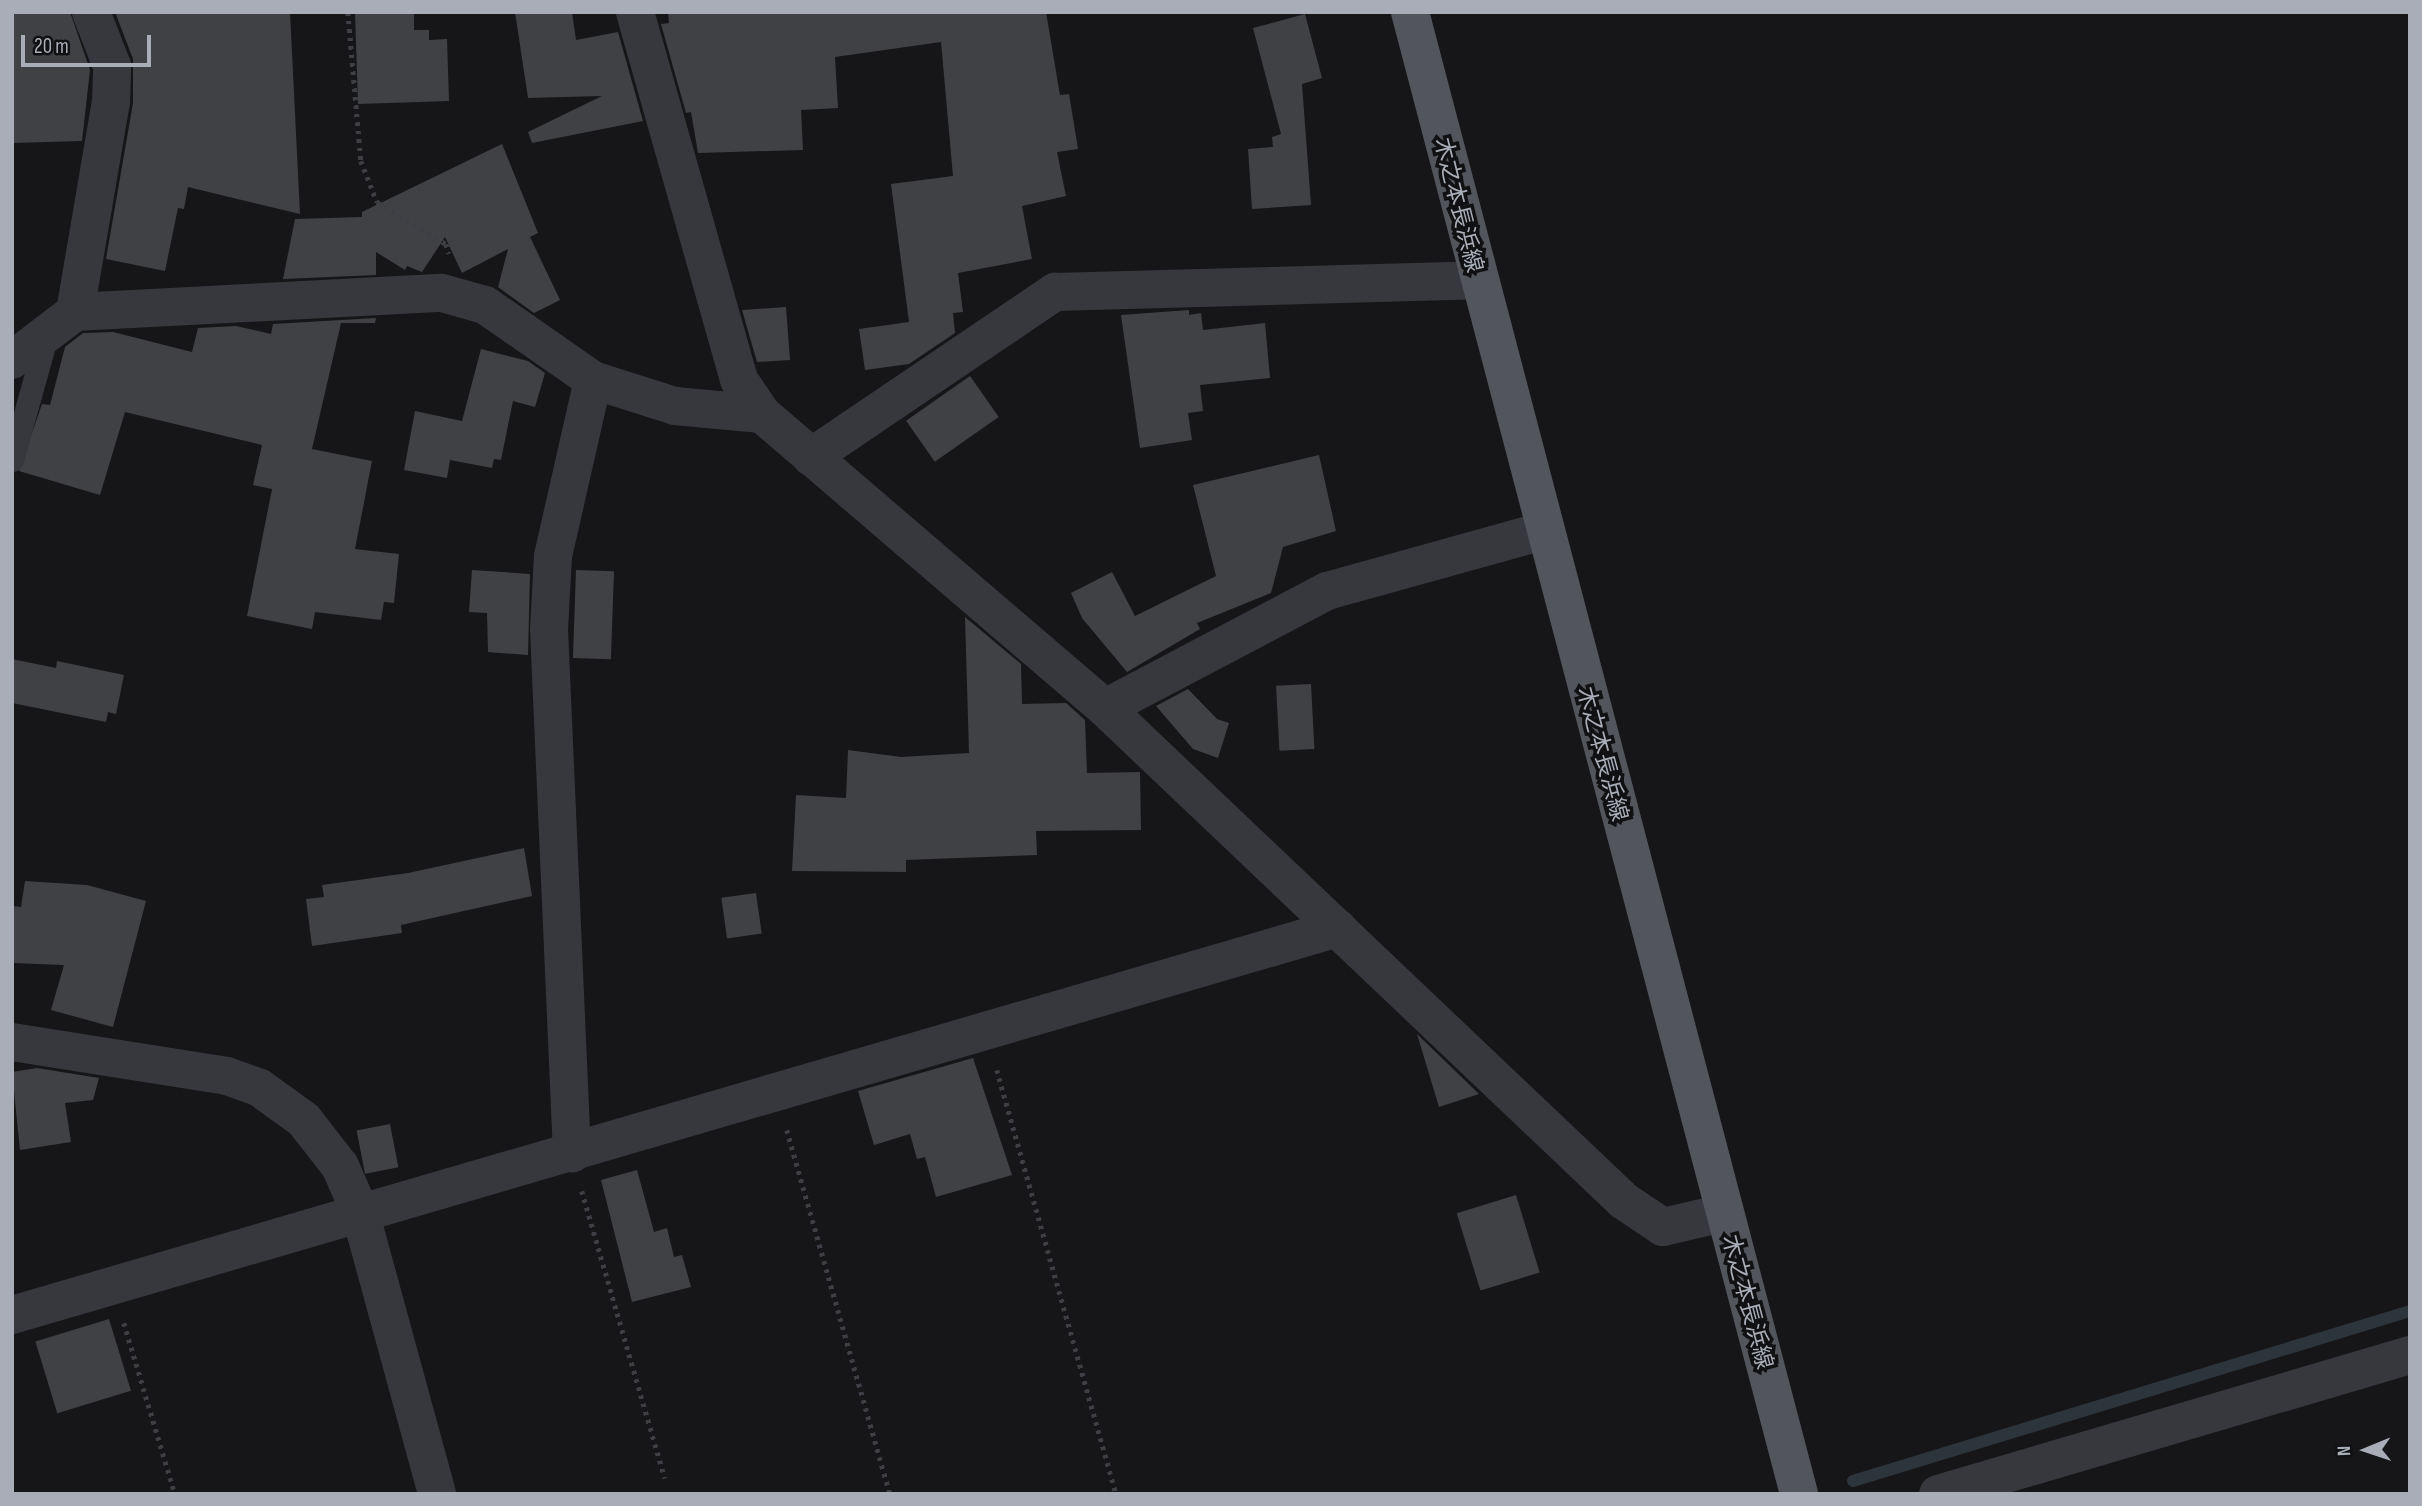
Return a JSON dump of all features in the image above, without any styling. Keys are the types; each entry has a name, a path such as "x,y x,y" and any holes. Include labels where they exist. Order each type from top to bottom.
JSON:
{"main road":[{"name":"木之本長浜線","path":"1410,12 1477,280 1723,1213 1800,1494"}],"street":[{"path":"61,324 111,90 113,66 91,12"},
{"path":"635,12 738,380 762,414 1105,708 1653,1223 1681,1224 1723,1213"},
{"path":"811,457 1055,292 1477,280"},
{"path":"12,360 61,324 398,292 452,296 485,305 593,380 675,406 762,414"},
{"path":"572,1153 549,629 553,556 593,380"},
{"path":"1105,708 1327,591 1544,530"},
{"path":"12,1315 1338,928"},
{"path":"12,1042 227,1076 260,1088 304,1119 326,1145 360,1212 437,1494"},
{"path":"1938,1494 2410,1355"}],"lane":[{"path":"12,460 61,324"}],"path":[{"path":"348,12 361,161 377,202 446,244 452,296"},
{"path":"986,1031 1116,1494"},
{"path":"776,1092 890,1494"},
{"path":"572,1153 665,1478"},
{"path":"113,1286 175,1494"}],"building":[{"path":"12,12 70,12 90,70 82,141 12,143"},
{"path":"115,12 290,12 300,214 188,187 184,209 178,208 165,271 106,259 133,103 133,59"},
{"path":"355,12 414,12 414,30 429,30 429,40 447,39 449,101 358,104"},
{"path":"515,12 572,12 576,40 618,32 643,121 532,143 528,132 602,96 528,98"},
{"path":"668,12 1046,12 1060,95 1069,94 1078,149 1057,152 1066,196 1022,206 1032,259 958,273 963,312 953,313 955,333 909,364 865,370 859,329 909,322 891,184 953,176 941,42 835,57 838,108 801,110 803,150 698,153 691,112 686,113 661,24 669,23"},
{"path":"1305,14 1322,78 1302,84 1311,205 1252,209 1248,149 1273,147 1272,137 1281,134 1253,28"},
{"path":"502,144 538,233 530,237 560,300 534,313 498,287 508,249 462,273 445,237 422,272 407,266 405,270 376,252 376,275 283,279 295,219 362,217 362,212"},
{"path":"786,307 790,360 757,362 742,310"},
{"path":"1189,310 1189,315 1201,313 1203,330 1265,323 1270,378 1200,385 1203,411 1188,413 1192,440 1140,448 1121,315"},
{"path":"376,318 375,323 341,323 312,449 372,461 355,549 399,554 394,603 384,602 381,620 315,612 312,629 247,616 272,489 253,485 262,445 125,412 100,495 19,471 42,404 50,405 65,347 83,333 113,332 192,352 198,328 236,326 271,334 273,324"},
{"path":"481,349 528,361 545,373 535,407 513,401 501,460 494,459 492,468 450,460 447,478 404,470 415,411 462,421"},
{"path":"970,376 999,417 935,462 906,421"},
{"path":"1319,455 1336,531 1283,547 1271,593 1197,623 1200,629 1127,672 1082,618 1071,593 1112,572 1135,616 1216,576 1193,485"},
{"path":"472,570 530,574 528,655 488,652 487,613 469,612"},
{"path":"576,570 614,571 611,659 573,658"},
{"path":"965,617 1021,664 1022,704 1066,703 1085,720 1087,773 1140,772 1141,830 1036,831 1037,855 906,860 906,872 792,871 796,795 846,798 848,750 901,757 969,753"},
{"path":"12,659 56,668 57,661 124,675 116,714 108,712 106,722 12,703"},
{"path":"1311,684 1314,749 1279,751 1276,686"},
{"path":"1188,689 1217,719 1229,723 1218,758 1193,749 1156,706"},
{"path":"524,848 532,896 401,925 402,933 312,946 306,899 324,897 322,885 408,873"},
{"path":"25,881 87,885 146,901 113,1027 51,1010 64,965 12,963 13,906 21,907"},
{"path":"756,893 762,934 727,938 721,898"},
{"path":"1417,1034 1479,1094 1439,1107"},
{"path":"973,1058 1012,1175 936,1197 925,1157 917,1159 910,1134 874,1145 858,1091"},
{"path":"37,1068 99,1078 93,1100 65,1103 71,1142 20,1150 12,1072"},
{"path":"390,1124 398,1167 365,1174 357,1130"},
{"path":"637,1170 654,1232 667,1228 674,1257 682,1255 691,1287 632,1302 601,1180"},
{"path":"1516,1195 1540,1272 1480,1291 1457,1213"},
{"path":"109,1319 131,1391 57,1413 35,1342"}],"waterway":[{"path":"1853,1481 2410,1311"}]}
